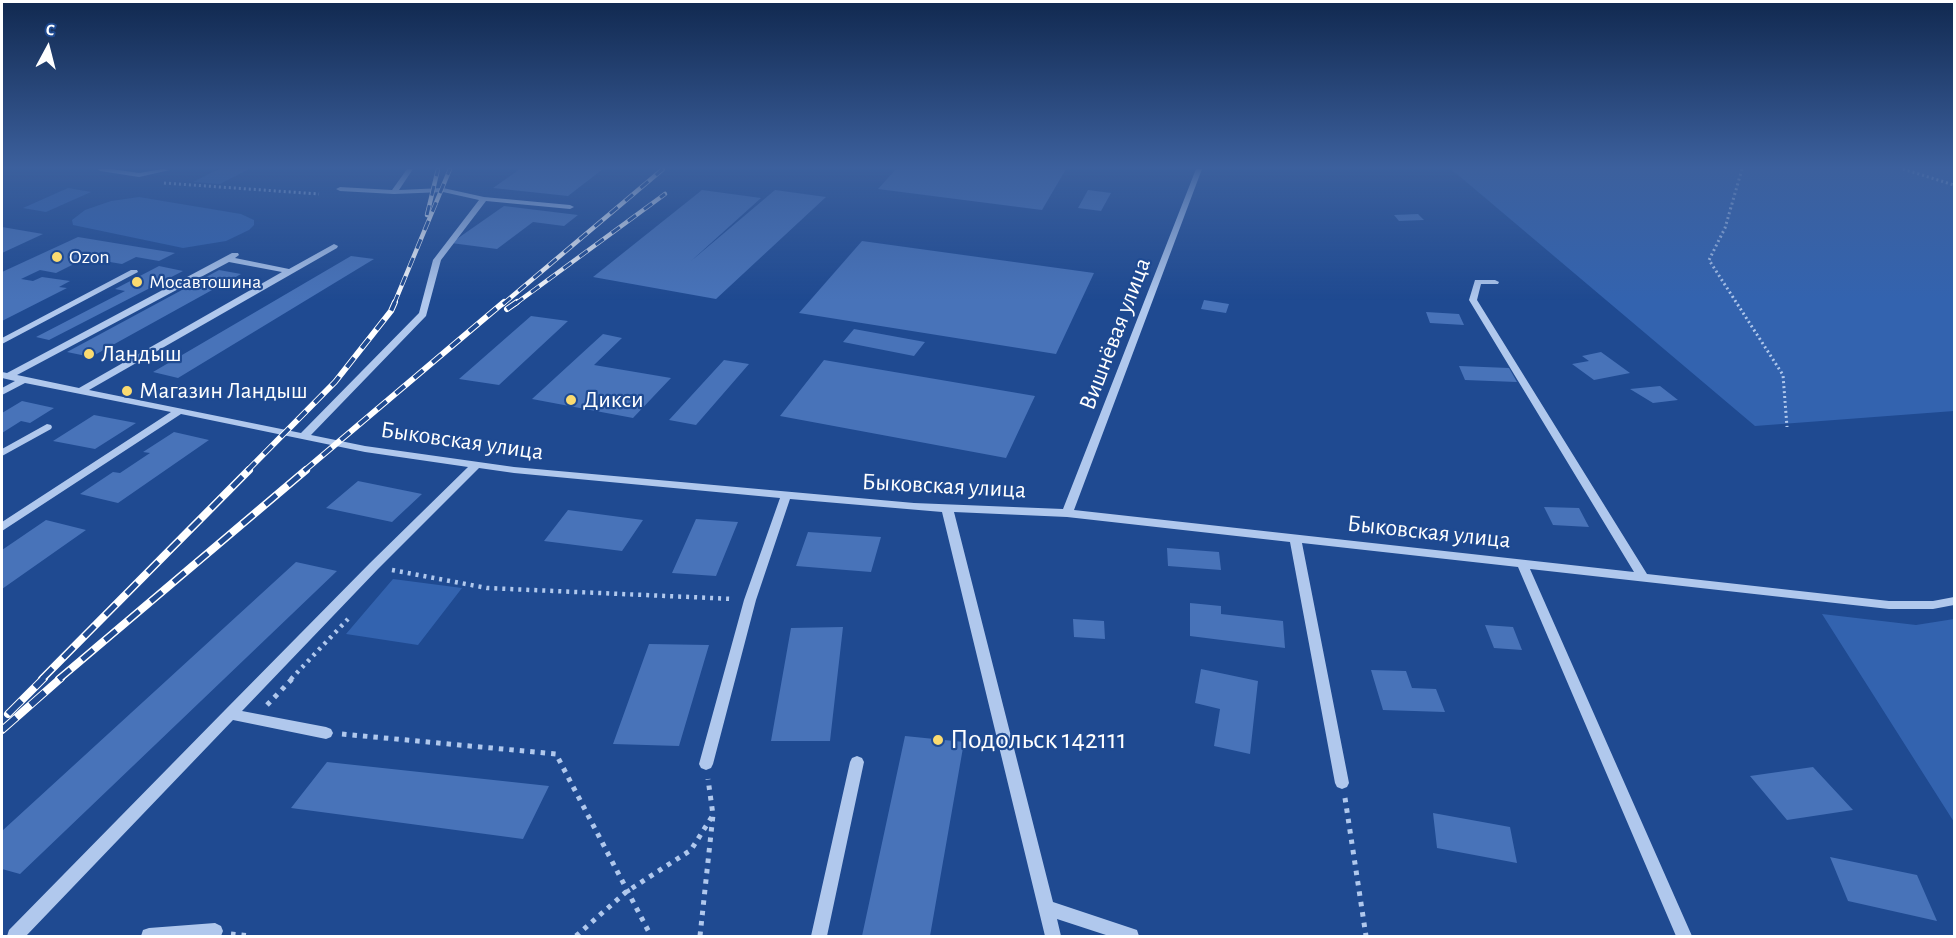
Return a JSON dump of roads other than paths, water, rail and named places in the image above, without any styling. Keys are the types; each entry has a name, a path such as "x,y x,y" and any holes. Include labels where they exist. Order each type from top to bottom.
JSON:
{"street":[{"path":"303,437 423,314 437,260 473,213"},
{"name":"Вишнёвая улица","path":"1067,513 1182,213"},
{"path":"80,391 334,246"},
{"path":"5,376 231,257 289,271"},
{"path":"2,341 134,272"},
{"path":"1495,282 1478,282 1473,300 1643,577"},
{"name":"Быковская улица","path":"5,376 177,413 475,466 786,496 948,508 1067,513 1889,605 1933,605 1954,602"},
{"path":"2,392 25,379"},
{"path":"2,527 177,413"},
{"path":"2,453 47,427"},
{"path":"15,936 374,566 475,466"},
{"path":"706,764 750,600 786,496"},
{"path":"948,508 1053,936"},
{"path":"1295,538 1342,783"},
{"path":"1522,563 1684,936"},
{"path":"230,714 326,733"},
{"path":"819,936 857,762"},
{"path":"1047,908 1131,936"},
{"path":"149,936 214,931"}],"railway":[{"path":"394,304 432,213"},
{"path":"503,304 611,213"},
{"path":"515,304 639,213"},
{"path":"247,471 335,382 391,311 395,302"},
{"path":"304,471 504,302"},
{"path":"507,309 517,302"},
{"path":"42,679 249,470"},
{"path":"59,679 306,470"},
{"path":"8,714 44,678"},
{"path":"2,730 61,678"}],"place":[{"name":"Ozon","path":"57,257"},
{"name":"Мосавтошина","path":"137,282"},
{"name":"Ландыш","path":"89,354"},
{"name":"Магазин Ландыш","path":"127,391"},
{"name":"Дикси","path":"571,400"},
{"name":"Подольск 142111","path":"938,740"}]}
